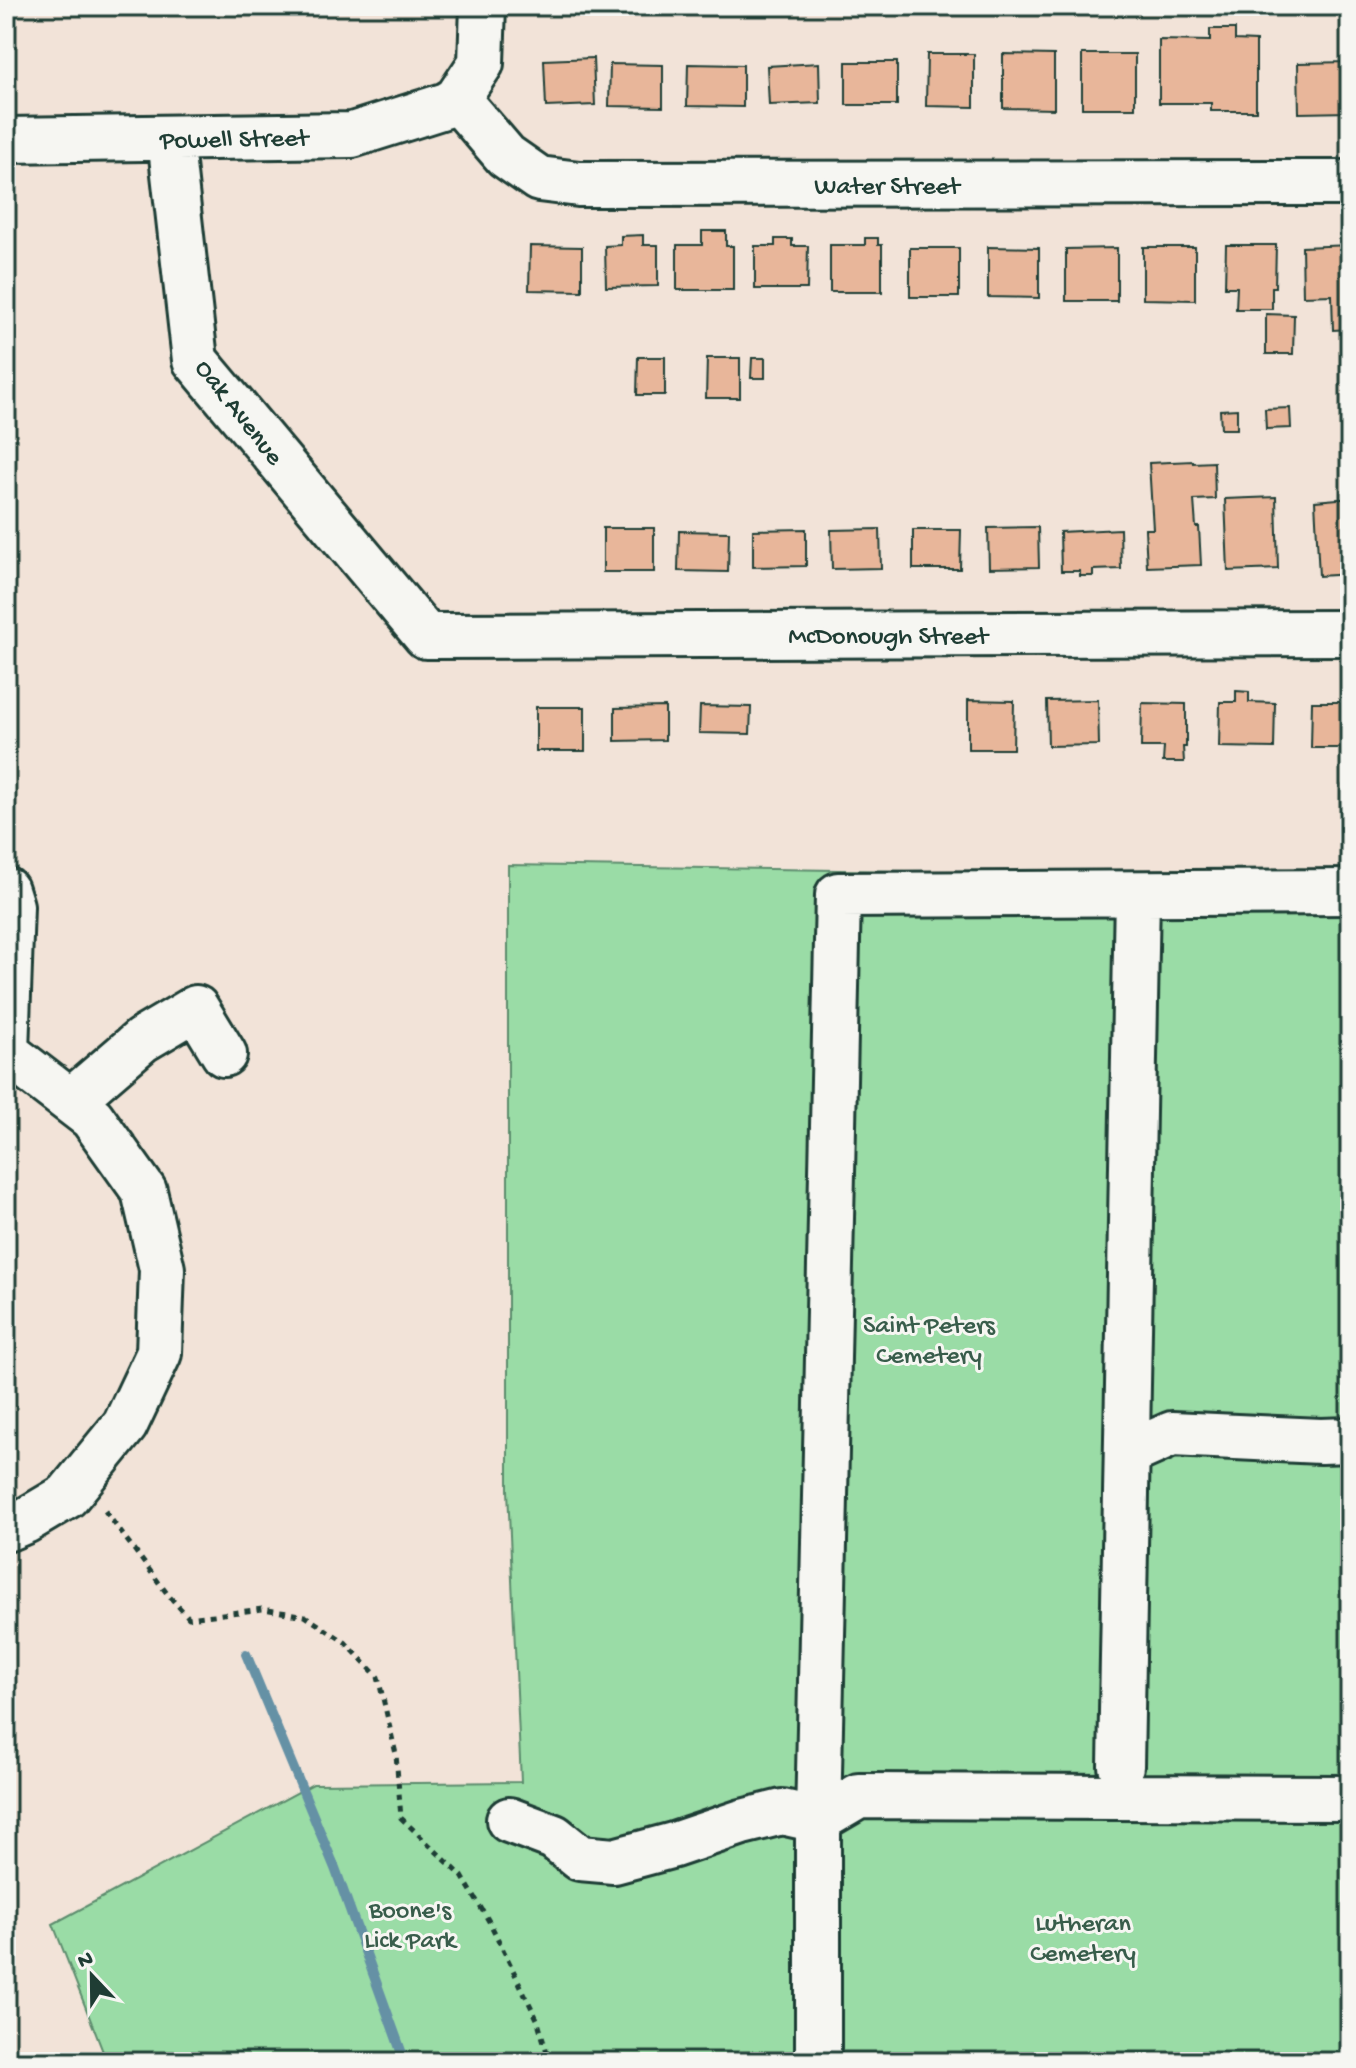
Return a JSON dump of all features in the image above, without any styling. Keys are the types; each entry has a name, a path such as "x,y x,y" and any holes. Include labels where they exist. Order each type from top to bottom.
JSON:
{"street":[{"path":"457,99 481,63 483,6"},
{"name":"Powell Street","path":"6,140 352,135 447,105 457,99"},
{"name":"Water Street","path":"457,99 506,156 539,179 579,184 1350,183"},
{"name":"Oak Avenue","path":"170,138 195,360 426,636"},
{"name":"McDonough Street","path":"426,636 1350,633"},
{"path":"6,890 11,906 6,1052 92,1118 144,1191 162,1269 159,1353 125,1425 67,1496 6,1529"},
{"path":"818,2062 818,1820 838,895 1350,892"},
{"path":"1128,1782 1127,1454 1137,894"},
{"path":"71,1101 142,1040 196,1008 224,1054"},
{"path":"1127,1454 1172,1434 1350,1440"},
{"path":"820,1766 1128,1782 1350,1798"},
{"path":"509,1820 554,1837 580,1858 614,1861 782,1812 818,1820 859,1796 1128,1782"}],"path":[{"path":"81,1478 189,1618 263,1609 305,1616 345,1642 378,1677 396,1754 401,1818 462,1876 490,1923 537,2019 550,2062"}],"green space":[{"name":"Saint Peters Cemetery","path":"508,865 1168,875 1350,906 1350,2062 107,2062 53,1924 313,1784 521,1782 508,1490"}],"building":[{"path":"1210,29 1235,29 1235,40 1256,41 1256,111 1211,111 1211,103 1159,103 1159,40 1210,41"},
{"path":"927,54 974,54 974,107 926,106"},
{"path":"1003,54 1054,55 1054,109 1003,108"},
{"path":"1082,54 1135,54 1135,108 1082,108"},
{"path":"593,58 595,105 546,107 544,60"},
{"path":"846,62 897,62 897,105 846,105"},
{"path":"1350,62 1350,112 1299,113 1298,63"},
{"path":"819,63 820,103 769,105 767,66"},
{"path":"610,64 663,65 663,107 609,106"},
{"path":"688,64 743,65 743,107 687,106"},
{"path":"702,231 726,231 726,246 733,246 733,290 677,290 677,245 702,245"},
{"path":"643,235 643,245 658,245 658,286 606,287 605,246 621,245 621,236"},
{"path":"865,238 878,238 878,245 882,245 882,292 830,292 830,245 865,245"},
{"path":"775,239 792,239 792,246 808,246 807,289 755,289 755,246 775,246"},
{"path":"1226,245 1276,245 1272,309 1236,309 1237,287 1225,287"},
{"path":"1350,245 1350,329 1333,330 1332,295 1303,296 1302,247"},
{"path":"530,246 582,247 582,291 529,290"},
{"path":"988,247 1039,248 1039,298 988,297"},
{"path":"1143,247 1195,247 1195,300 1143,299"},
{"path":"910,248 959,248 959,297 910,297"},
{"path":"1117,248 1117,301 1066,301 1066,249"},
{"path":"1266,314 1294,315 1293,354 1266,354"},
{"path":"638,357 665,357 665,395 637,395"},
{"path":"707,358 740,358 740,398 706,398"},
{"path":"752,358 765,358 765,378 751,378"},
{"path":"1290,408 1291,428 1266,429 1265,409"},
{"path":"1237,409 1237,429 1221,429 1220,410"},
{"path":"1214,462 1215,499 1194,500 1201,565 1147,567 1145,529 1153,529 1149,463"},
{"path":"1276,497 1278,569 1228,571 1225,499"},
{"path":"1350,499 1350,574 1319,576 1315,501"},
{"path":"1038,527 1039,567 989,568 988,528"},
{"path":"603,528 654,528 654,572 603,572"},
{"path":"806,529 806,566 753,567 753,530"},
{"path":"880,529 881,568 832,569 831,530"},
{"path":"1120,529 1121,569 1093,570 1093,576 1080,576 1080,571 1061,571 1060,532"},
{"path":"913,530 961,530 960,569 913,569"},
{"path":"679,531 729,532 728,572 678,571"},
{"path":"1236,691 1249,692 1249,702 1275,703 1274,748 1219,747 1220,702 1236,702"},
{"path":"968,700 1014,701 1013,749 968,749"},
{"path":"1098,700 1099,745 1048,746 1047,701"},
{"path":"1312,702 1350,702 1350,748 1311,748"},
{"path":"1142,703 1186,704 1184,762 1163,762 1164,747 1141,747"},
{"path":"700,706 751,707 750,734 699,733"},
{"path":"536,707 585,707 585,751 536,751"},
{"path":"665,707 665,740 615,741 615,708"},
{"path":"1343,785 1350,785 1350,831 1343,831"}],"waterway":[{"path":"246,1654 335,1868 405,2062"}],"park label":[{"name":"Boone's Lick Park","path":"410,1923"},
{"name":"Lutheran Cemetery","path":"1083,1936"}]}
